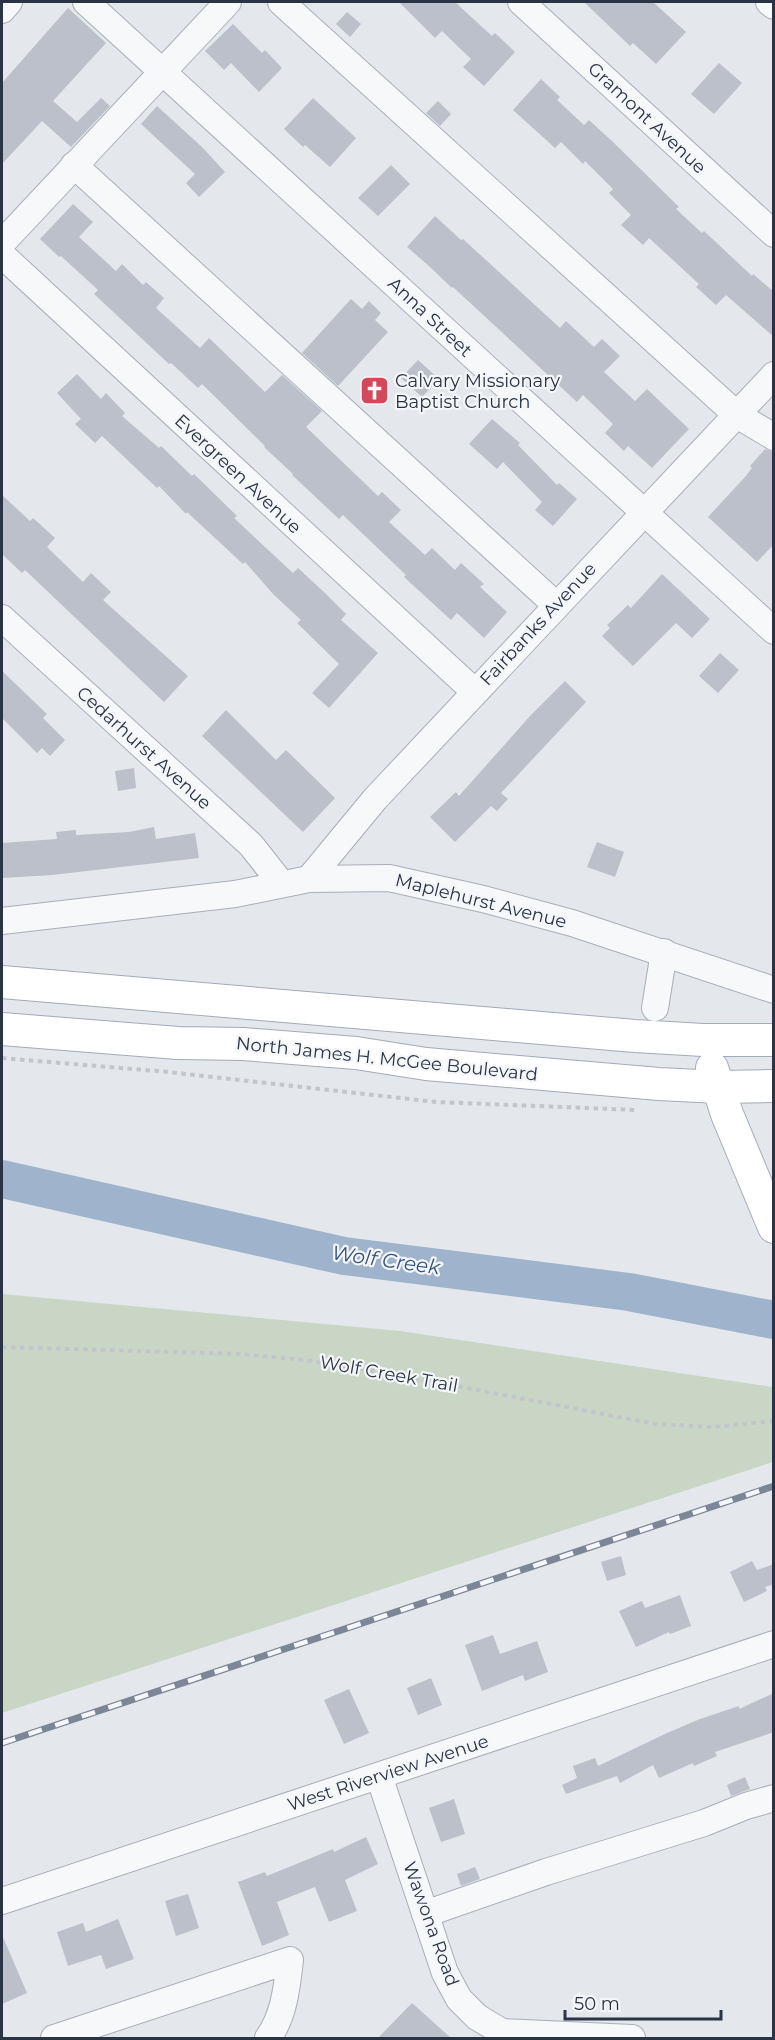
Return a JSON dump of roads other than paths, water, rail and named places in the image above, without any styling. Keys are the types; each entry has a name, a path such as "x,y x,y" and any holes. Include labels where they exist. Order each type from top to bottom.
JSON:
{"main road":[{"path":"2,982 635,1036 703,1040 774,1040"},
{"name":"North James H. McGee Boulevard","path":"2,1029 178,1043 243,1044 356,1053 426,1065 659,1084 718,1087 774,1086"},
{"path":"703,1040 727,1114 774,1227"}],"street":[{"path":"2,10 9,2"},
{"name":"Anna Street","path":"86,2 774,631"},
{"path":"2,243 228,2"},
{"path":"280,2 737,415 774,437"},
{"name":"Gramont Avenue","path":"521,2 774,234"},
{"path":"769,2 774,6"},
{"path":"74,165 556,605"},
{"name":"Evergreen Avenue","path":"2,255 475,692"},
{"name":"Fairbanks Avenue","path":"309,879 375,799 618,538 645,514 774,375"},
{"name":"Cedarhurst Avenue","path":"2,618 251,845 281,883"},
{"name":"Maplehurst Avenue","path":"2,921 235,894 309,879 389,878 550,917 664,952 774,990"},
{"path":"656,1008 664,952"},
{"name":"West Riverview Avenue","path":"2,1901 774,1644"},
{"name":"Wawona Road","path":"379,1776 445,1973 459,1999 477,2017 501,2035 632,2038"},
{"path":"425,1914 774,1798"},
{"path":"54,2038 290,1960 285,1999 268,2038"}],"waterway":[{"name":"Wolf Creek","path":"2,1179 344,1256 629,1292 774,1320"}],"railway":[{"path":"2,1743 774,1486"}],"place":[{"name":"Calvary Missionary Baptist Church","path":"374,391"}]}
